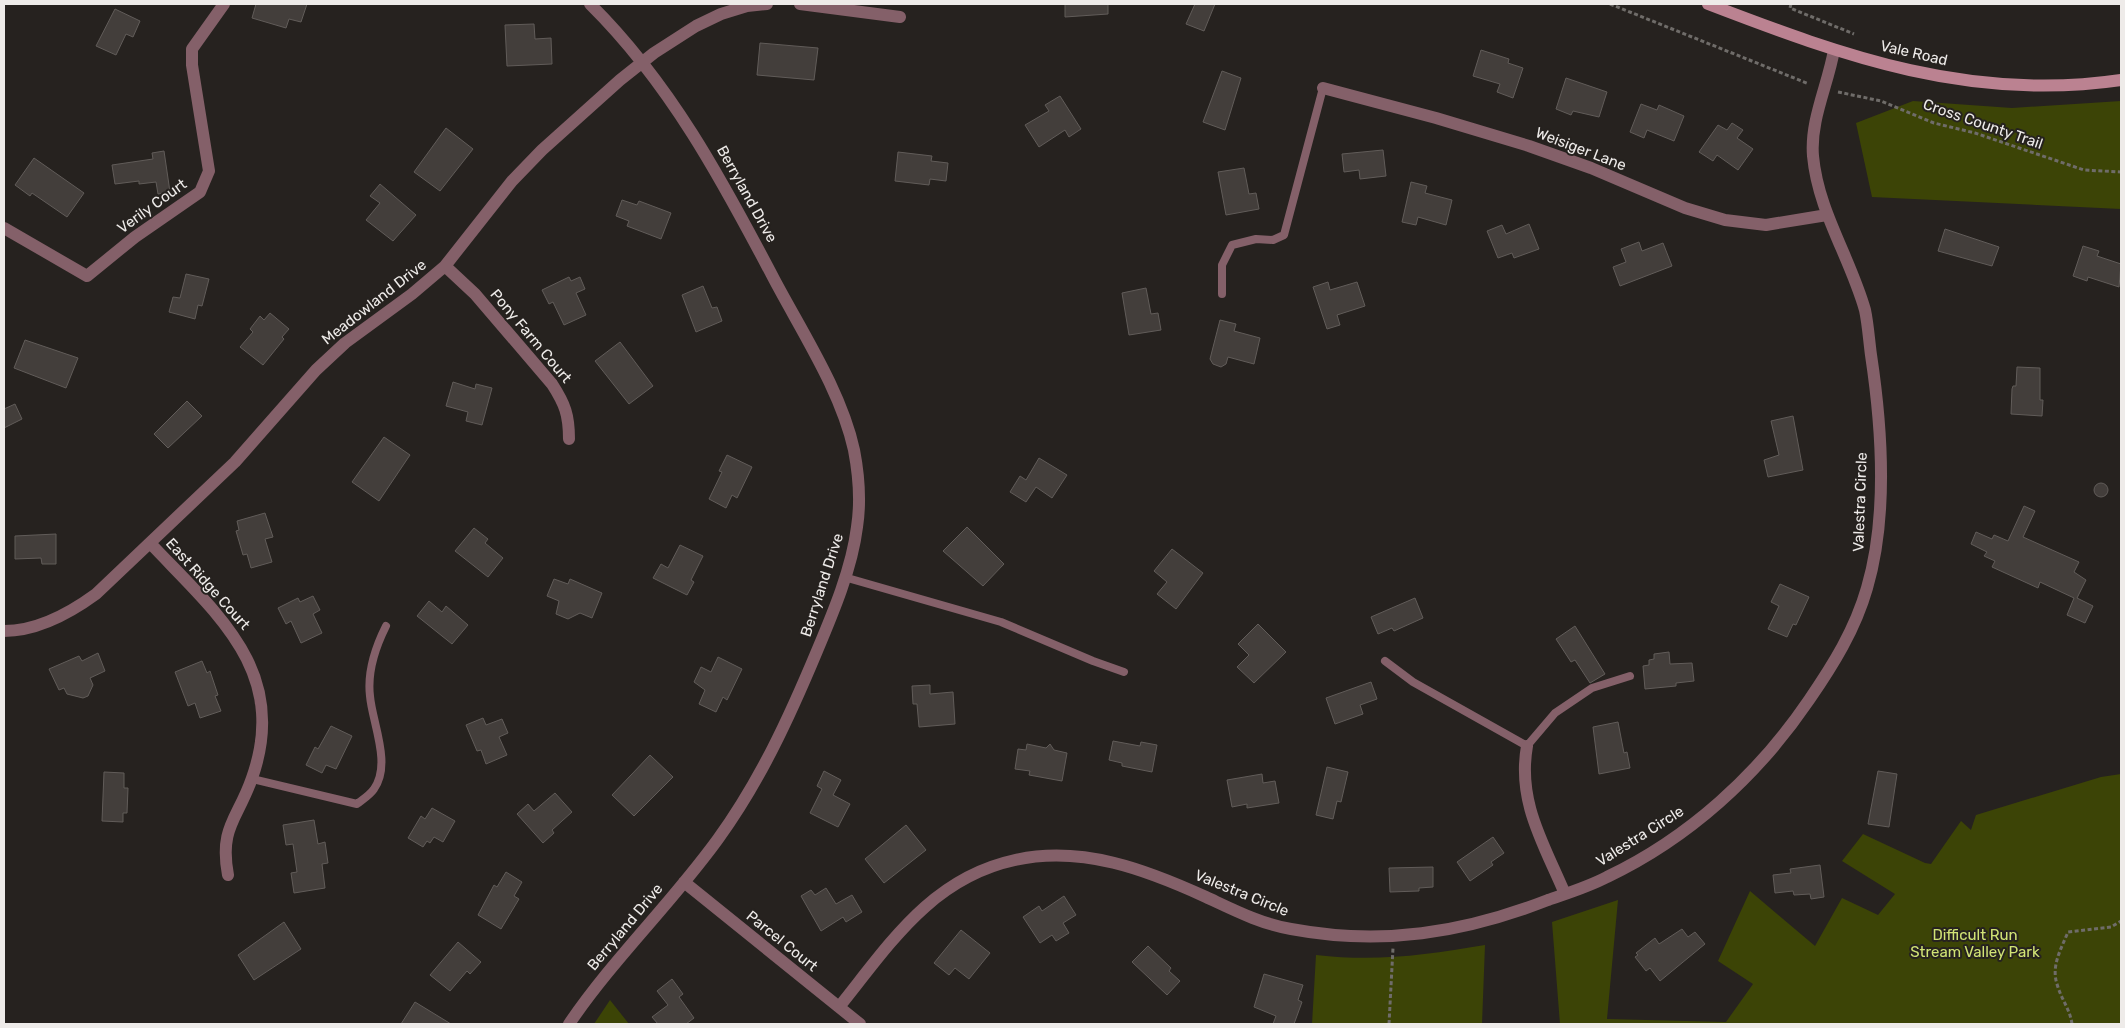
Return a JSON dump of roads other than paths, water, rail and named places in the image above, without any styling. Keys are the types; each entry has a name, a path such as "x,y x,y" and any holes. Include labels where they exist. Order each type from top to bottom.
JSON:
{"main road":[{"name":"Vale Road","path":"1708,4 1801,40 1925,74 2012,86 2058,87 2121,80"}],"street":[{"name":"Verily Court","path":"4,228 87,276 135,237 200,192 209,171 192,65 192,49 224,4"},
{"name":"Berryland Drive","path":"569,1024 591,992 717,840 772,754 832,616 856,538 859,493 854,450 846,422 835,396 729,194 700,144 643,62 590,4"},
{"name":"Meadowland Drive","path":"4,631 32,626 55,619 77,608 96,594 235,462 316,370 345,342 412,294 445,266 506,188 542,150 643,62 696,26 721,14 747,6 767,4"},
{"path":"800,4 900,16"},
{"name":"Valestra Circle","path":"839,1007 906,924 926,904 948,887 972,873 1019,859 1052,856 1104,860 1162,877 1264,923 1326,934 1424,934 1461,928 1508,916 1606,878 1659,848 1697,821 1731,791 1764,759 1793,723 1827,673 1856,620 1874,562 1878,531 1880,471 1877,411 1865,310 1827,215 1813,158 1813,137 1834,50"},
{"name":"Weisiger Lane","path":"1323,88 1436,118 1530,146 1591,168 1686,208 1725,220 1766,225 1827,215"},
{"name":"Pony Farm Court","path":"445,266 475,294 552,384 563,400 569,419 569,439"},
{"name":"East Ridge Court","path":"150,543 227,625 252,667 258,686 262,714 259,754 252,779 232,818 226,837 225,856 228,875"},
{"path":"1527,746 1524,786 1528,806 1565,894"},
{"name":"Parcel Court","path":"684,882 860,1024"}],"lane":[{"path":"1222,294 1222,265 1232,245 1256,239 1273,240 1284,235 1323,88"},
{"path":"844,577 1001,622 1093,662 1124,672"},
{"path":"252,779 357,804 375,789 381,767 381,747 370,696 370,672 376,646 386,626"},
{"path":"1385,661 1413,682 1527,746 1555,713 1592,688 1630,676"}],"park label":[{"name":"Difficult Run Stream Valley Park","path":"1975,944"}]}
